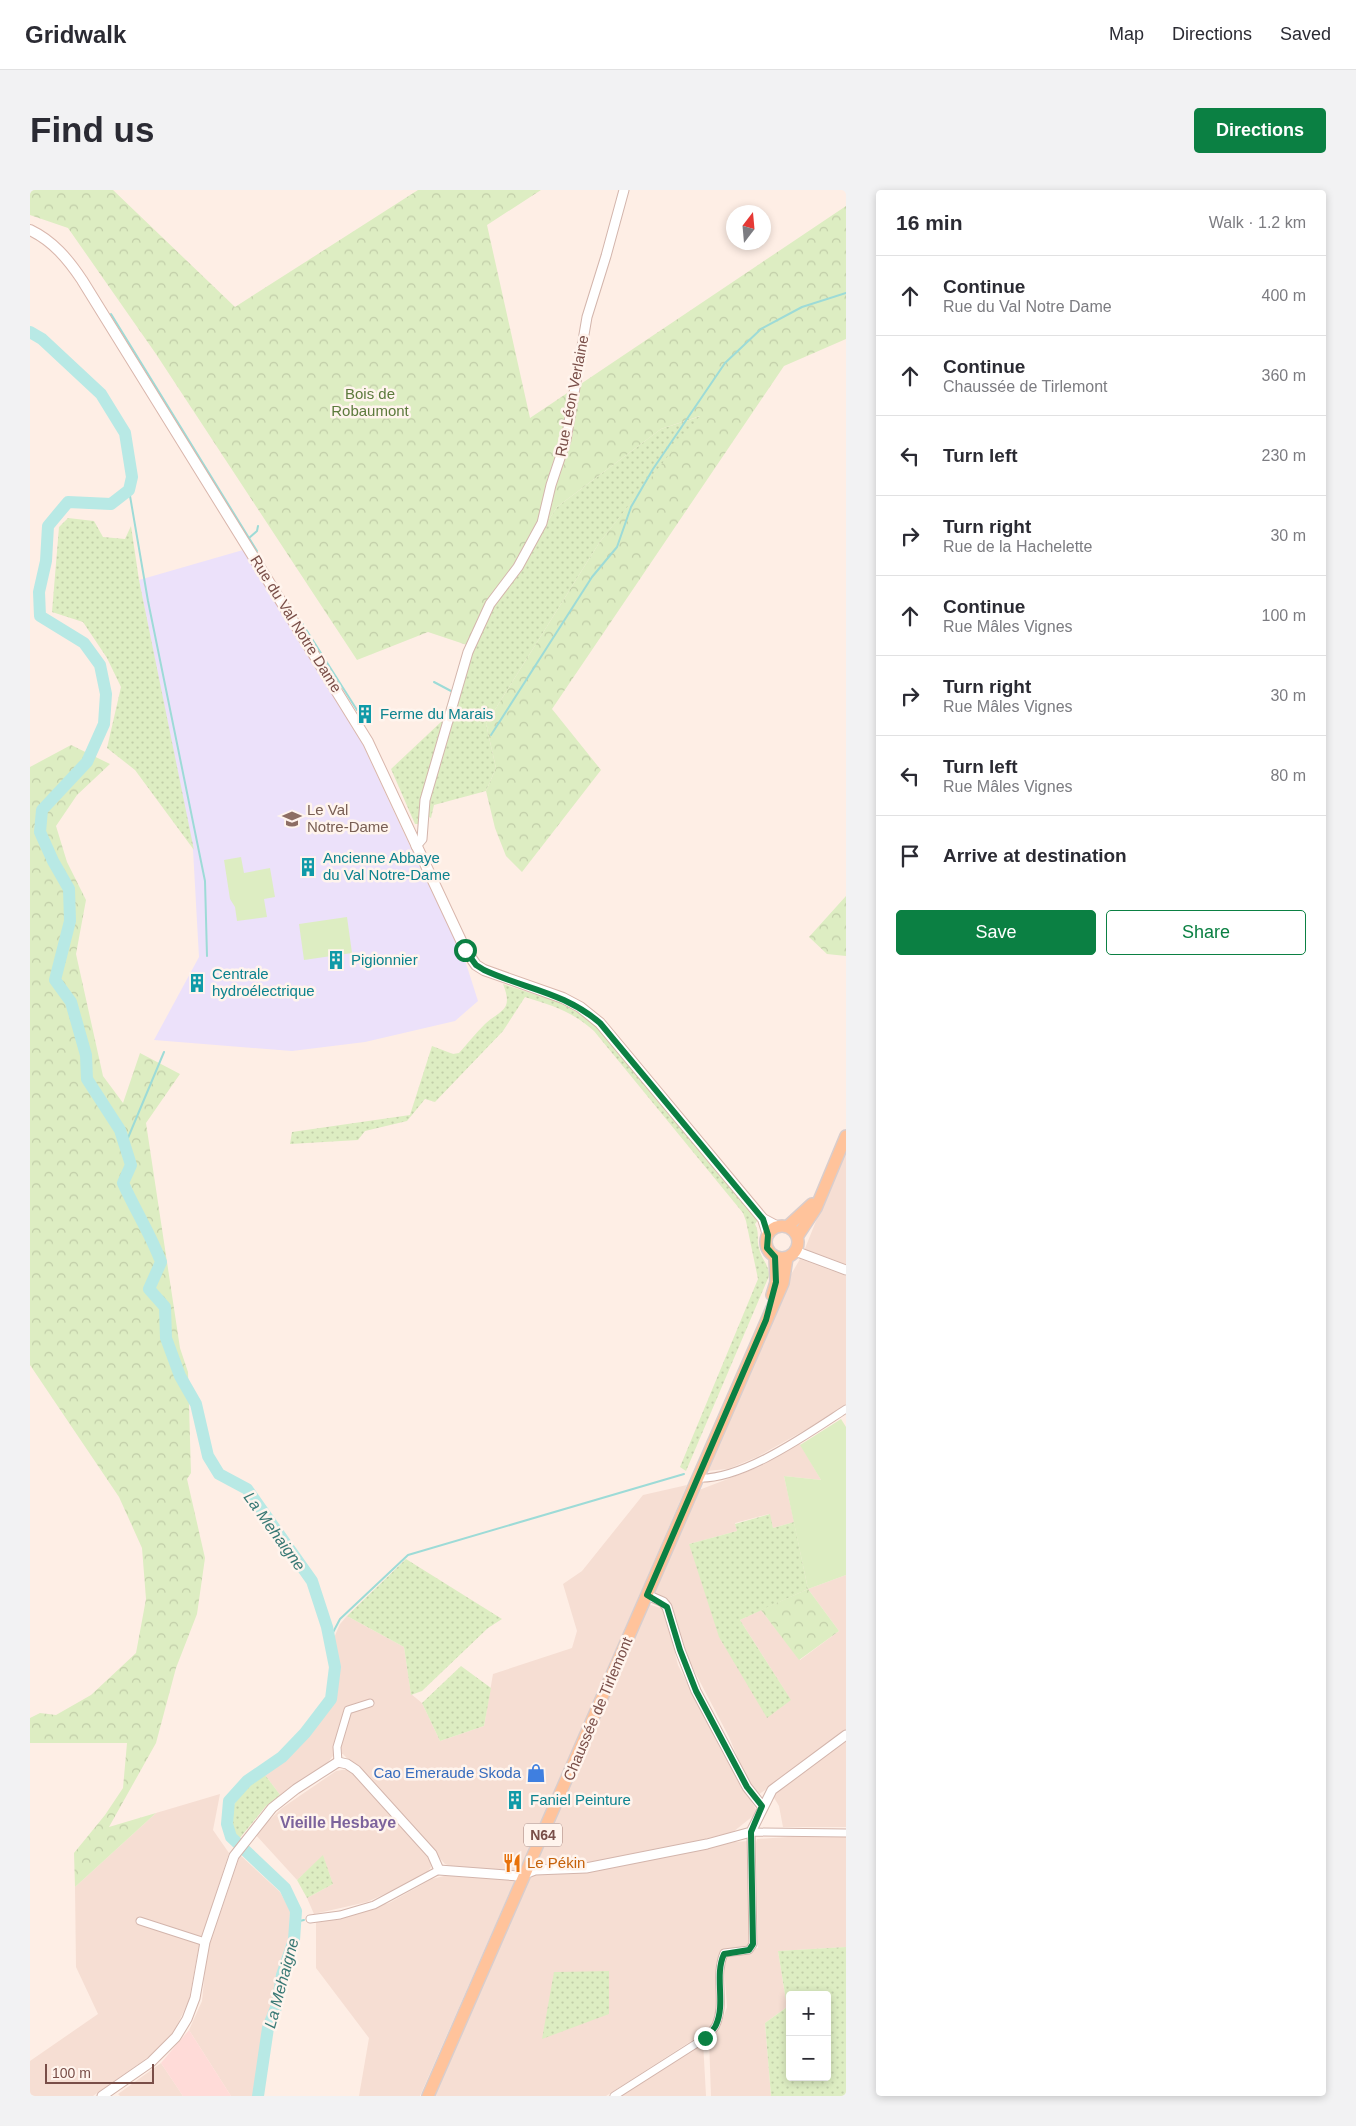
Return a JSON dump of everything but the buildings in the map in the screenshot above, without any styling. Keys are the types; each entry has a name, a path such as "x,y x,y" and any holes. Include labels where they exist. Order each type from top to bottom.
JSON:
{"main road":[{"name":"Rue du Val Notre Dame","path":"30,230 59,250 69,260 368,742 465,950 471,959 476,965 490,972 572,1002 600,1023 763,1219 768,1235"},
{"name":"Chaussée de Tirlemont","path":"428,2096 766,1320 776,1282 786,1255 798,1242 797,1236 816,1208 846,1136"},
{"name":"Chaussée de Tirlemont","path":"786,1255 767,1248 768,1235 782,1227 812,1204 822,1191"},
{"name":"Rue du Val Notre Dame","path":"763,1219 782,1227"},
{"path":"782,1227 797,1236"}],"street":[{"name":"Rue Léon Verlaine","path":"416,846 422,839 425,800 468,652 490,604 518,567 542,523 566,440 587,317 624,190"},
{"path":"786,1255 846,1270"},
{"path":"698,1478 711,1479 764,1460 846,1408"},
{"path":"647,1595 667,1607 680,1650 696,1691 747,1787 762,1806"},
{"path":"338,1762 337,1747 348,1710 370,1704"},
{"path":"614,2096 705,2038 716,2026 720,2005 721,1961 724,1954 749,1950 753,1944 751,1832 762,1806 772,1790 846,1735"},
{"path":"102,2096 151,2062 176,2037 187,2019 195,1998 205,1942 234,1856 272,1808 296,1789 338,1762 347,1764 356,1770 432,1854 439,1870"},
{"path":"310,1919 340,1915 374,1905 439,1870 519,1876 535,1870 586,1868 706,1844 751,1832 846,1833"},
{"path":"140,1922 205,1942"}],"shaded area":[{"name":"Le Val Notre-Dame","path":"243,550 362,743 423,874 463,954 478,1001 455,1021 365,1042 292,1051 154,1040 199,957 193,850 139,580"},
{"path":"846,1146 846,1266 804,1251"},
{"path":"800,1259 846,1276 846,1404 823,1420 757,1457 728,1469 706,1471 737,1404 789,1278"},
{"path":"799,1442 821,1480 784,1476 794,1522 773,1528 769,1514 735,1523 737,1531 689,1544 791,1700 740,1620 761,1610 800,1660 839,1631 808,1589 846,1575 846,1732 758,1795 746,1778 729,1737 688,1659 673,1611 668,1602 654,1592 699,1490 759,1467"},
{"path":"687,1485 519,1873 455,1868 445,1864 343,1754 333,1756 323,1768 281,1796 265,1775 285,1760 306,1739 336,1700 340,1667 333,1640 340,1624 347,1616 404,1647 411,1694 422,1703 440,1741 484,1726 493,1674 572,1648 577,1631 563,1584 582,1571 643,1495"},
{"path":"648,1604 664,1609 678,1665 723,1754 757,1811 733,1832 666,1849 589,1865 546,1865 536,1859"},
{"path":"846,1741 846,1827 783,1827 779,1806 773,1796 819,1759"},
{"path":"348,1769 429,1853 431,1867 425,1876 367,1902 314,1914 307,1898 333,1884 323,1856 297,1880 255,1834 282,1808 336,1771"},
{"path":"220,1794 213,1830 229,1853 198,1951 189,2000 174,2032 161,2048 93,2096 30,2096 30,2061 98,2014 76,1967 75,1887 156,1813"},
{"path":"846,1836 846,1947 778,1951 786,2008 765,2023 771,2096 711,2096 709,2039 720,2027 727,2007 724,1966 727,1955 758,1948 757,1839"},
{"path":"748,1841 755,1946 720,1952 718,2005 713,2025 702,2034 606,2096 432,2096 527,1875 534,1872 588,1872 721,1843"},
{"path":"240,1855 280,1892 290,1910 289,1939 269,2018 254,2096 231,2096 189,2030 202,2001 207,1947 212,1927 222,1908"},
{"path":"448,1875 515,1880 420,2096 359,2096 369,2038 316,1968 316,1922 389,1903 432,1879"},
{"path":"189,2030 231,2096 183,2096 161,2063"},
{"path":"703,2041 706,2096 617,2096"},
{"path":"161,2063 183,2096 120,2096 118,2094"}],"green space":[{"name":"Bois de Robaumont","path":"30,190 113,190 235,307 418,190 541,190 487,225 530,418 846,206 846,339 784,366 552,709 601,770 522,872 506,856 495,828 486,791 496,768 486,724 599,543 700,416 661,429 557,507 467,645 428,632 357,660 156,354 68,228 30,215"},
{"path":"701,416 599,543 486,724 496,768 486,791 434,805 431,818 421,813 418,824 415,824 391,769 442,721 467,645 557,507 661,429"},
{"path":"68,518 94,521 103,537 125,539 131,526 139,580 194,850 135,770 107,748 121,687 107,658 83,622 52,612 59,527"},
{"path":"71,745 110,764 77,795 56,826 67,862 86,900 76,954 103,1076 123,1103 140,1053 180,1074 146,1123 180,1348 188,1372 191,1473 187,1479 205,1558 197,1614 176,1668 156,1743 109,1827 156,1813 75,1887 74,1853 105,1815 123,1788 127,1743 30,1743 30,1718 40,1713 56,1715 91,1695 136,1653 146,1599 142,1548 119,1497 30,1365 30,767"},
{"path":"241,857 244,873 270,868 275,897 264,899 267,917 237,921 235,907 230,899 224,860"},
{"path":"846,896 846,956 827,954 809,937"},
{"path":"347,917 352,953 304,960 299,924"},
{"path":"503,984 558,1002 593,1021 758,1220 755,1224 758,1245 768,1268 769,1276 686,1471 680,1467 758,1279 746,1221 743,1213 594,1031 562,1010 525,997 503,1031 435,1102 425,1099 407,1121 365,1131 358,1140 290,1144 292,1132 410,1115 432,1046 453,1054 459,1053 485,1024 504,1009 507,1000"},
{"path":"841,1419 846,1427 846,1575 808,1589 784,1476 821,1480 800,1445"},
{"path":"770,1514 773,1528 794,1522 808,1589 740,1620 791,1700 767,1718 719,1637 689,1544 737,1531 735,1524"},
{"path":"406,1559 502,1619 488,1628 422,1691 411,1695 404,1647 347,1616"},
{"path":"808,1589 839,1631 799,1660 761,1610"},
{"path":"461,1666 491,1688 484,1726 440,1741 422,1703"},
{"path":"265,1775 281,1796 266,1806 239,1839 233,1829 232,1810 241,1794"},
{"path":"323,1855 333,1884 307,1898 297,1880"},
{"path":"846,1947 846,2096 771,2096 765,2023 786,2008 786,2081 831,2081 831,1991 786,1991 786,2001 778,1951"},
{"path":"609,1971 609,2014 542,2039 554,1972"}],"waterway":[{"path":"491,735 592,577 617,547 631,507 653,469 725,363 761,329 802,307 846,293"},
{"path":"111,314 257,551"},
{"name":"La Mehaigne","path":"30,332 42,339 101,394 125,433 132,477 129,490 111,504 68,502 48,526 46,561 39,592 40,616 84,643 100,665 106,694 104,724 87,762 42,810 40,832 53,861 69,889 70,921 55,980 71,1002 86,1055 87,1079 120,1130 131,1165 123,1183 161,1262 149,1289 165,1307 166,1338 180,1376 196,1404 208,1456 219,1474 247,1489 312,1581 327,1627 335,1667 331,1699 305,1733 282,1757 247,1781 229,1801 227,1824 231,1837 285,1888 296,1911 294,1940 282,1975 277,2005 268,2028 258,2096"},
{"path":"129,490 148,601 205,881 207,956"},
{"path":"249,538 257,531 258,526"},
{"path":"300,620 357,710"},
{"path":"434,682 451,691"},
{"path":"125,1145 164,1052"},
{"path":"329,1640 340,1619 408,1555 684,1474"},
{"path":"295,1922 304,1920"}],"place":[{"name":"Ferme du Marais","path":"365,714"},
{"name":"Le Val Notre-Dame","path":"292,819"},
{"name":"Ancienne Abbaye du Val Notre-Dame","path":"308,867"},
{"name":"Pigionnier","path":"336,960"},
{"name":"Centrale hydroélectrique","path":"197,983"},
{"name":"Cao Emeraude Skoda","path":"536,1773"},
{"name":"Faniel Peinture","path":"515,1800"},
{"name":"Le Pékin","path":"512,1863"}],"district":[{"name":"Vieille Hesbaye","path":"338,1822"}],"route":[{"path":"465,950 476,965 484,970 564,998 580,1007 600,1023 763,1219 768,1235 766,1241 767,1248 775,1257 776,1282 766,1320 647,1595 663,1602 667,1607 680,1650 696,1691 747,1787 762,1806 751,1832 753,1944 749,1950 724,1954 721,1961 720,2005 716,2026 705,2038"}]}
